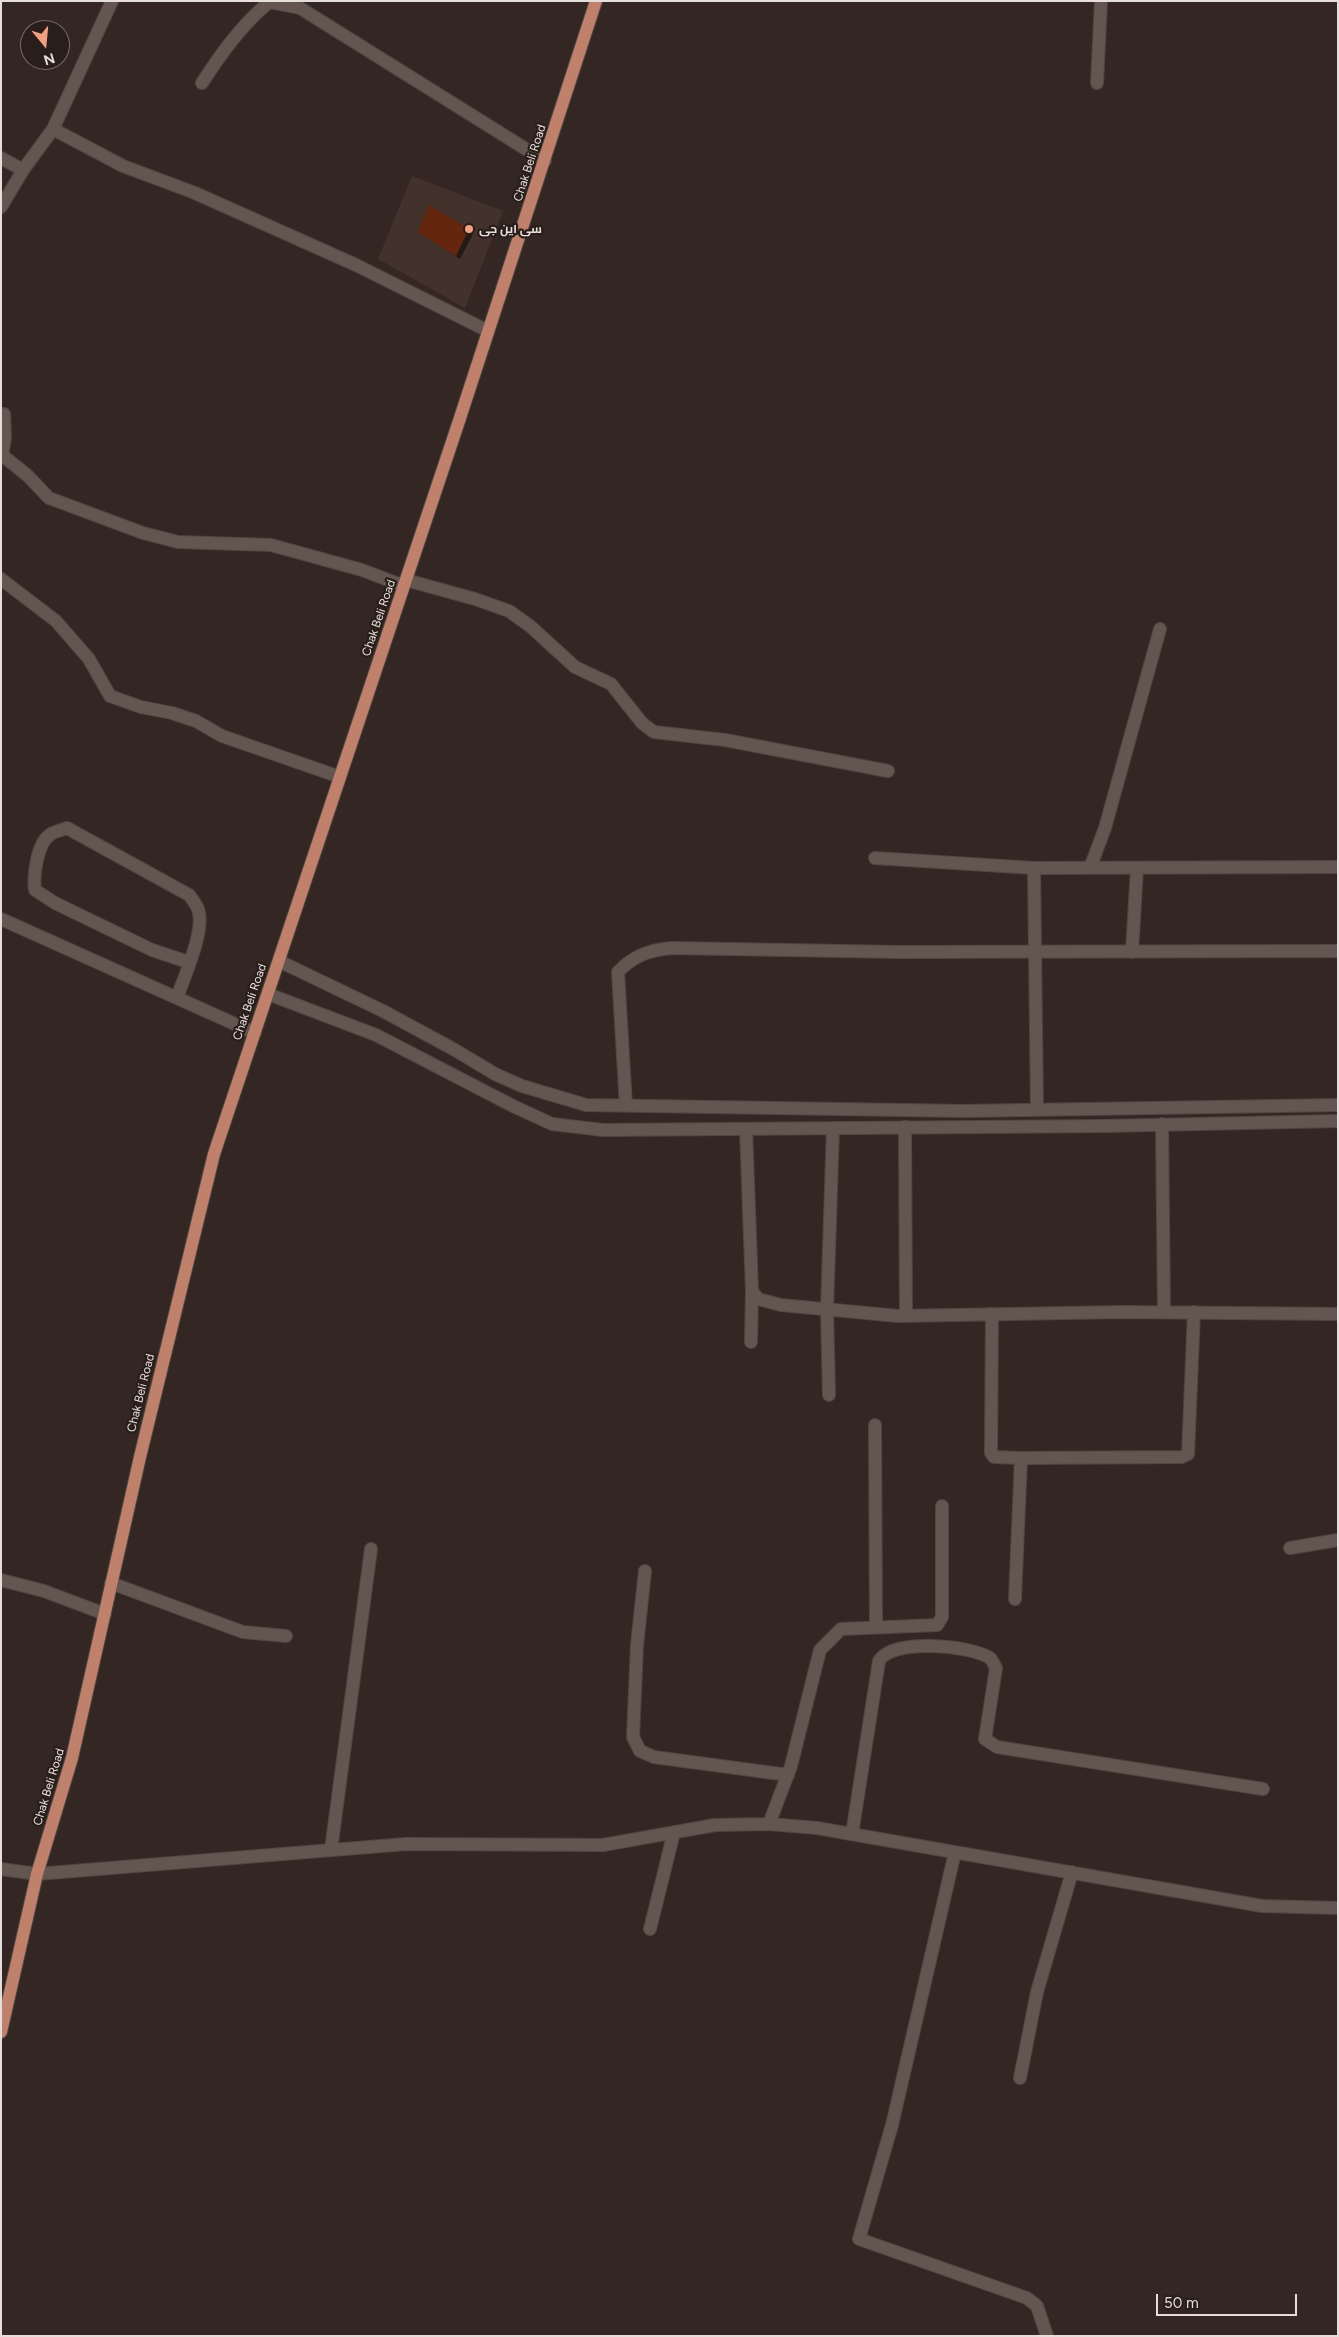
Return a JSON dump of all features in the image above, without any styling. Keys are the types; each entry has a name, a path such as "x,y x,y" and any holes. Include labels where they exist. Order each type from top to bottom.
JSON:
{"main road":[{"name":"Chak Beli Road","path":"1,2032 37,1874 72,1758 140,1457 214,1154 545,161 596,1"}],"street":[{"path":"1,207 23,170 53,129 112,1"},
{"path":"1097,83 1101,1"},
{"path":"202,83 227,44 246,21 269,2 282,3 300,8 545,161"},
{"path":"53,129 123,166 195,192 356,265 488,331"},
{"path":"1,158 23,170"},
{"path":"1,414 4,414 5,438 2,454 50,498 143,533 178,542 271,545 405,583 475,599 509,611 530,626 575,667 611,684 642,723 654,732 724,740 888,771"},
{"path":"1,579 56,621 88,659 110,696 141,707 172,713 196,721 222,736 340,777"},
{"path":"1090,868 1105,828 1160,628"},
{"path":"177,998 188,962 199,922 198,909 189,895 67,828 51,834 45,840 33,876 34,890 55,903 152,950 188,962"},
{"path":"875,858 1034,868 1338,867"},
{"path":"1034,868 1037,1110"},
{"path":"1132,952 1137,868"},
{"path":"1,919 254,1033"},
{"path":"626,1106 618,972 629,961 650,950 672,948 1034,952 1338,951"},
{"path":"279,961 383,1011 509,1080 586,1105 964,1111 1338,1105"},
{"path":"268,994 376,1035 513,1106 552,1124 603,1130 1105,1126 1338,1120"},
{"path":"1105,1109 1105,1126"},
{"path":"1162,1124 1164,1312"},
{"path":"905,1127 906,1316"},
{"path":"829,1395 827,1310 834,1128"},
{"path":"746,1129 752,1291 751,1342"},
{"path":"752,1291 758,1299 781,1305 906,1316 1164,1312 1338,1314"},
{"path":"992,1314 991,1453 994,1457 1182,1457 1188,1454 1194,1312"},
{"path":"875,1426 876,1627"},
{"path":"1015,1599 1020,1458"},
{"path":"769,1824 788,1775 820,1650 841,1629 937,1625 942,1617 942,1506"},
{"path":"1290,1548 1338,1540"},
{"path":"330,1850 371,1549"},
{"path":"645,1571 636,1645 633,1737 640,1751 654,1757 788,1775"},
{"path":"1,1580 44,1591 105,1614"},
{"path":"111,1583 243,1632 286,1636"},
{"path":"852,1834 879,1661 886,1653 923,1644 978,1653 991,1659 996,1668 996,1676 985,1739 997,1747 1263,1789"},
{"path":"1,1869 37,1874 406,1844 603,1846 715,1824 769,1824 817,1828 1262,1906 1338,1908"},
{"path":"650,1929 674,1832"},
{"path":"955,1852 892,2125 859,2239 1027,2298 1037,2306 1046,2336"},
{"path":"1020,2078 1036,1992 1072,1872"}],"shaded area":[{"path":"412,176 503,211 465,308 378,259"}],"building":[{"path":"429,205 469,229 456,256 418,232"}],"place":[{"name":"سی این جی","path":"469,229"}]}
